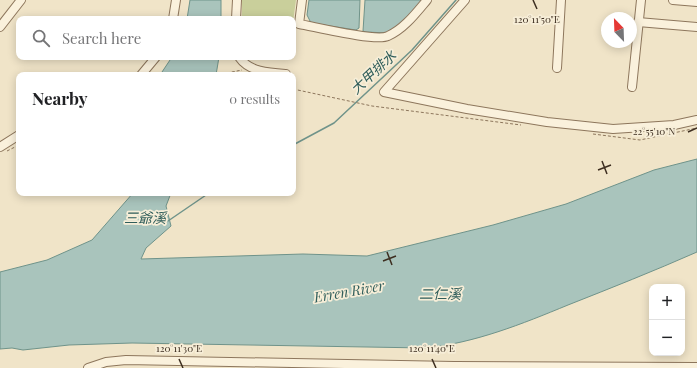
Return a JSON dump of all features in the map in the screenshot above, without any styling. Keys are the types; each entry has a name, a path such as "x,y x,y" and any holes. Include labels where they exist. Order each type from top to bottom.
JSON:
{"street":[{"path":"0,27 21,0"},
{"path":"173,16 176,0"},
{"path":"236,16 237,0"},
{"path":"302,0 299,24 367,36 387,37 404,26 427,0"},
{"path":"465,0 384,92 406,98 496,114 547,122 613,129 674,125 697,120"},
{"path":"557,68 561,0"},
{"path":"632,87 641,0"},
{"path":"673,0 697,2"},
{"path":"638,22 697,27"},
{"path":"144,72 154,60"},
{"path":"241,60 244,65 264,72"},
{"path":"3,150 16,138"},
{"path":"88,368 106,362 126,360 454,366 697,367"},
{"path":"222,362 230,368"}],"path":[{"path":"233,72 243,70"},
{"path":"296,90 334,96 372,106"},
{"path":"3,150 16,146"}],"green space":[{"path":"242,0 296,0 294,16 242,16"}],"water":[{"path":"190,0 221,0 221,16 187,16"},
{"path":"309,0 360,0 359,28 356,30 311,23 307,15"},
{"path":"365,0 424,0 401,25 388,33 363,31"},
{"path":"170,60 218,60 216,72 162,72"},
{"name":"二仁溪","path":"697,159 697,252 533,319 498,332 462,342 425,348 132,343 69,345 23,350 12,348 0,349 0,272 47,260 92,240 130,196 170,196 166,206 171,226 146,248 141,259 303,254 367,256 493,225 566,204 654,170"}],"waterway":[{"name":"大甲排水","path":"296,143 334,123 412,50 456,0"},
{"name":"大甲排水","path":"168,221 205,196"}],"water label":[{"name":"三爺溪","path":"145,217"},
{"name":"Erren River","path":"349,291"}]}
